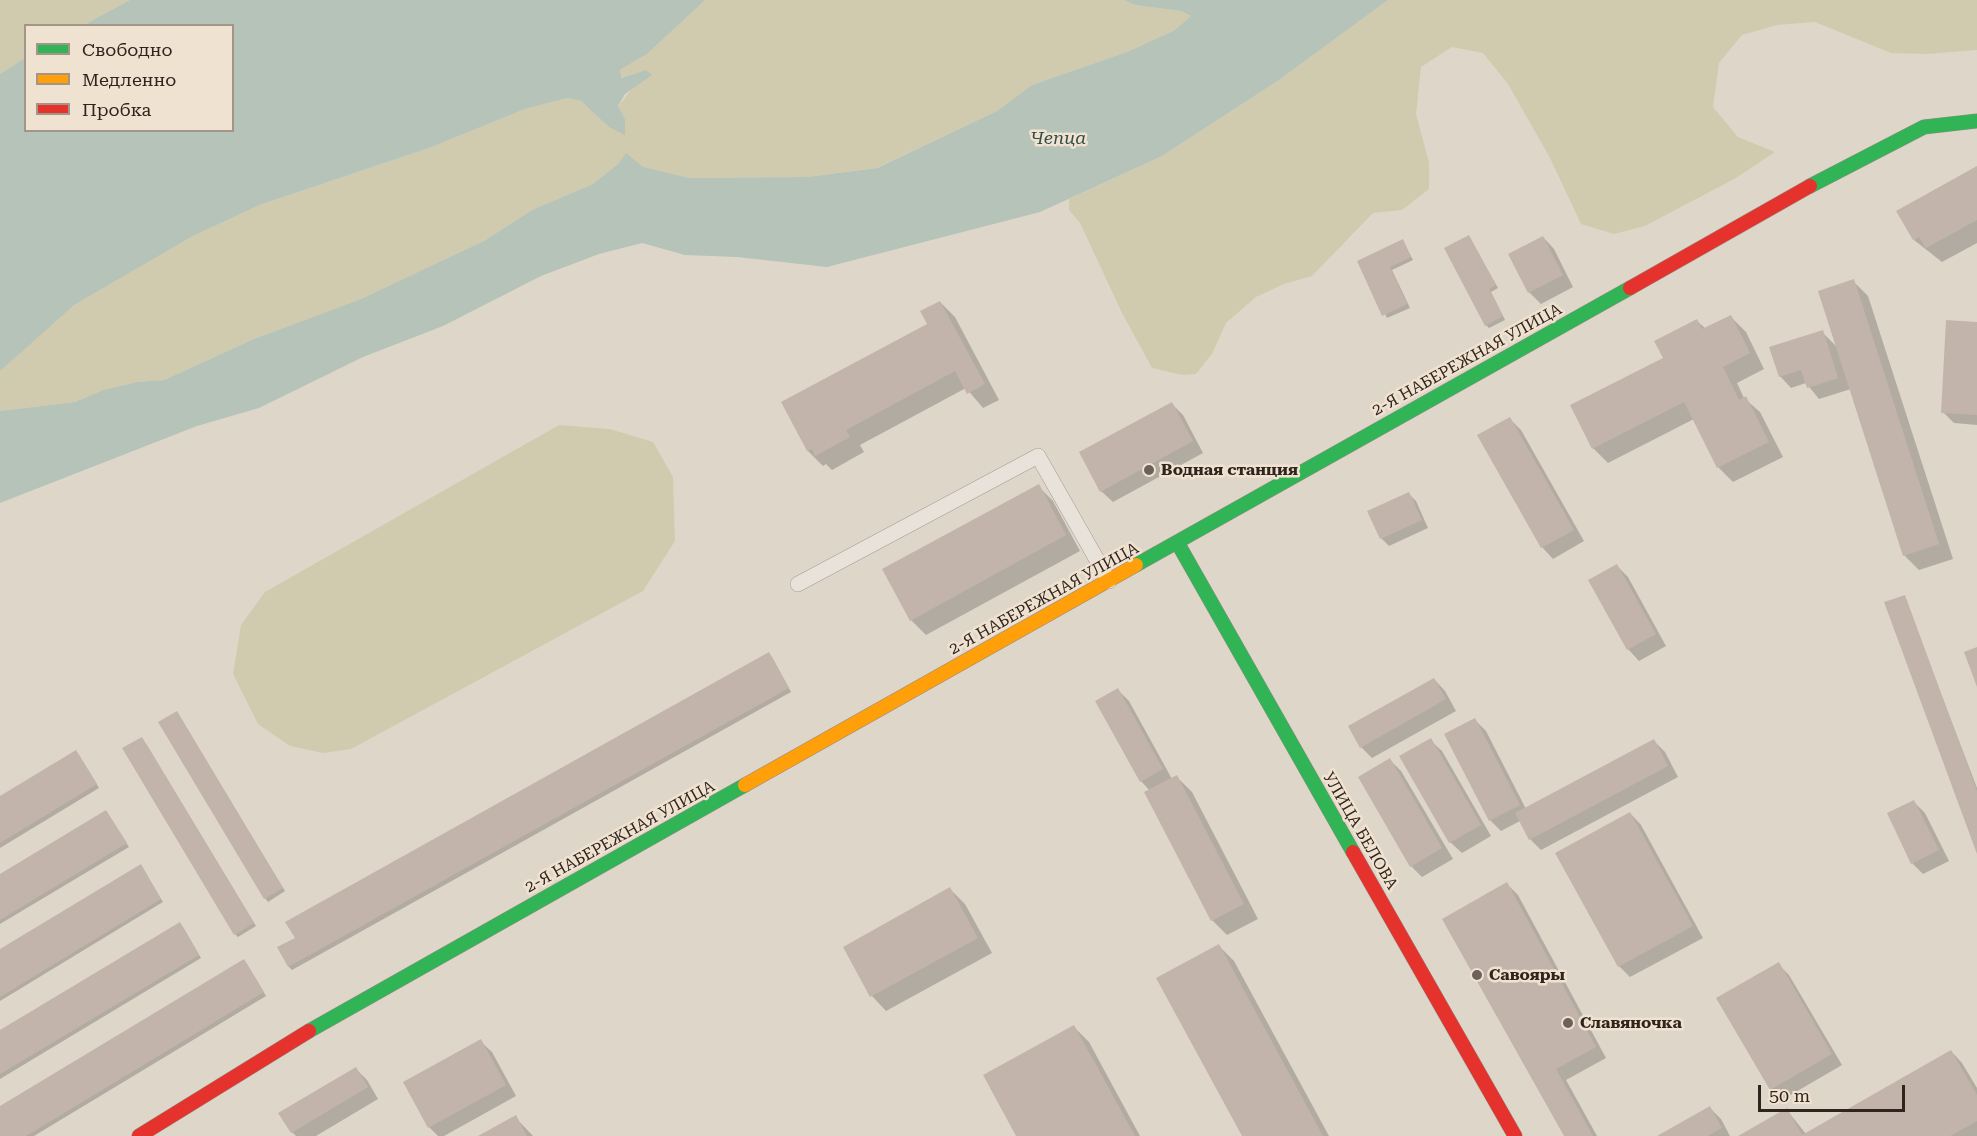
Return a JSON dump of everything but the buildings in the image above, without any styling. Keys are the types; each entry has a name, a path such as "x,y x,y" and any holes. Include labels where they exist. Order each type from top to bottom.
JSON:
{"street":[{"name":"2-Я НАБЕРЕЖНАЯ УЛИЦА","path":"139,1136 302,1035 1857,160 1924,127 1977,121"},
{"path":"798,584 1038,456 1108,581"},
{"name":"УЛИЦА БЕЛОВА","path":"1177,542 1515,1136"}],"shaded area":[{"path":"0,0 130,0 86,24 24,24 24,59 0,74"},
{"path":"705,0 1124,0 1135,5 1181,11 1191,16 1175,30 1127,52 1032,85 997,111 876,168 807,177 689,178 619,163 593,184 532,210 484,241 436,264 361,299 254,339 164,380 137,382 103,390 75,402 0,411 0,371 42,331 74,305 193,236 262,204 429,148 525,109 567,98 581,101 609,127 625,119 618,107 646,70 620,78 620,70 647,54"},
{"path":"1388,0 1977,0 1977,50 1926,54 1891,53 1815,22 1777,25 1742,35 1719,63 1713,107 1738,137 1775,152 1736,178 1645,226 1614,234 1581,224 1550,158 1508,84 1483,53 1452,47 1421,67 1416,114 1429,162 1429,189 1402,210 1373,213 1312,276 1284,284 1256,297 1226,323 1212,354 1196,374 1182,375 1152,368 1122,313 1080,223 1069,210 1069,199 1162,156 1279,80"},
{"path":"559,425 610,429 653,442 673,477 675,541 643,591 351,749 323,753 290,746 258,724 233,674 241,625 265,592"}],"water":[{"path":"130,0 705,0 647,54 620,70 621,78 646,70 652,75 625,94 618,106 625,119 625,135 609,127 581,101 567,98 525,109 429,148 262,204 193,236 74,305 0,371 0,74 24,59 24,132 234,132 234,24 86,24"},
{"name":"Чепца","path":"1124,0 1388,0 1279,80 1162,156 1040,212 827,267 737,257 685,255 642,243 599,254 541,276 443,326 363,357 259,408 197,426 0,503 0,411 75,402 103,390 137,382 164,380 254,339 361,299 484,241 532,210 593,184 619,163 626,153 643,167 689,178 807,177 877,168 997,111 1032,85 1127,52 1175,30 1191,16 1181,11 1135,5"}],"traffic: fast":[{"path":"1810,186 1924,127 1977,121"},
{"path":"1136,565 1630,288"},
{"path":"1177,542 1353,852"},
{"path":"309,1031 745,785"}],"traffic: slow":[{"path":"745,785 1136,565"}],"traffic: jam":[{"path":"1630,288 1810,186"},
{"path":"1353,852 1515,1136"},
{"path":"139,1136 309,1031"}],"place":[{"name":"Водная станция","path":"1149,470"},
{"name":"Савояры","path":"1477,975"},
{"name":"Славяночка","path":"1568,1023"}]}
